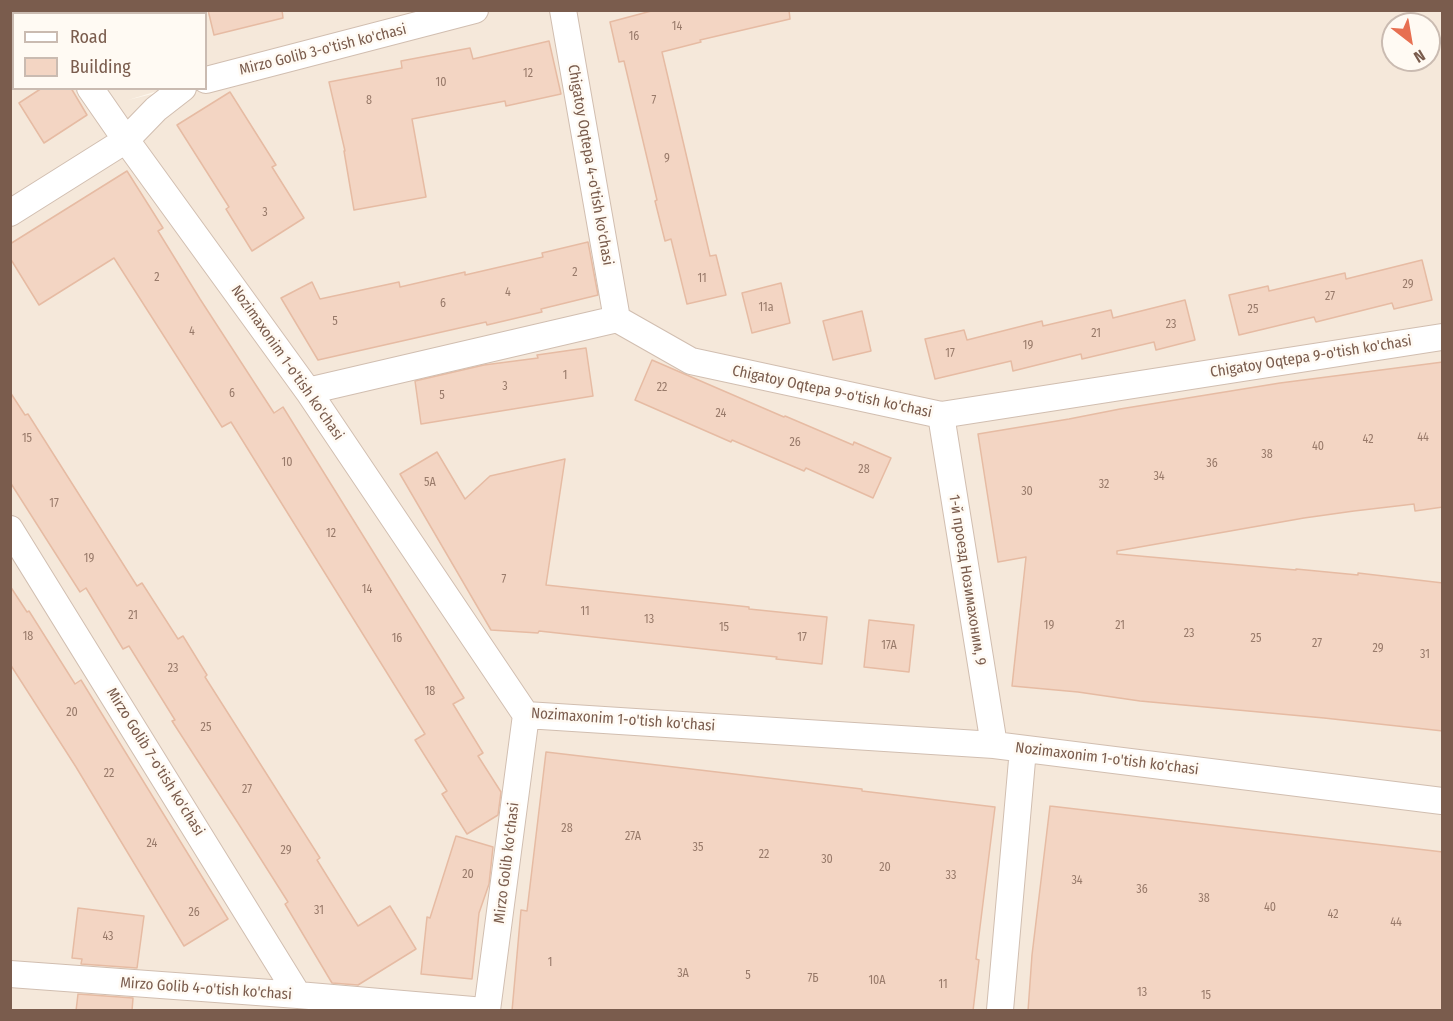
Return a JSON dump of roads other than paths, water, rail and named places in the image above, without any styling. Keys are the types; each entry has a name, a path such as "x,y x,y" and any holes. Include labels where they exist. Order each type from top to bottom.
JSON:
{"street":[{"name":"Mirzo Golib 3-o'tish ko'chasi","path":"207,80 475,10"},
{"name":"Chigatoy Oqtepa 4-o'tish ko'chasi","path":"563,10 617,319"},
{"name":"Nozimaxonim 1-o'tish ko'chasi","path":"91,90 308,391 526,715 994,745 1443,801"},
{"path":"10,213 126,140 156,109 180,90"},
{"path":"308,391 617,319"},
{"name":"Chigatoy Oqtepa 9-o'tish ko'chasi","path":"617,319 691,361 941,415 1443,337"},
{"name":"1-й проезд Нозимахоним, 9","path":"941,415 994,745"},
{"name":"Mirzo Golib 7-o'tish ko'chasi","path":"10,529 298,995"},
{"name":"Mirzo Golib ko'chasi","path":"488,1011 526,715"},
{"path":"1000,1011 1023,748"},
{"name":"Mirzo Golib 4-o'tish ko'chasi","path":"10,974 298,995 473,1011"}]}
